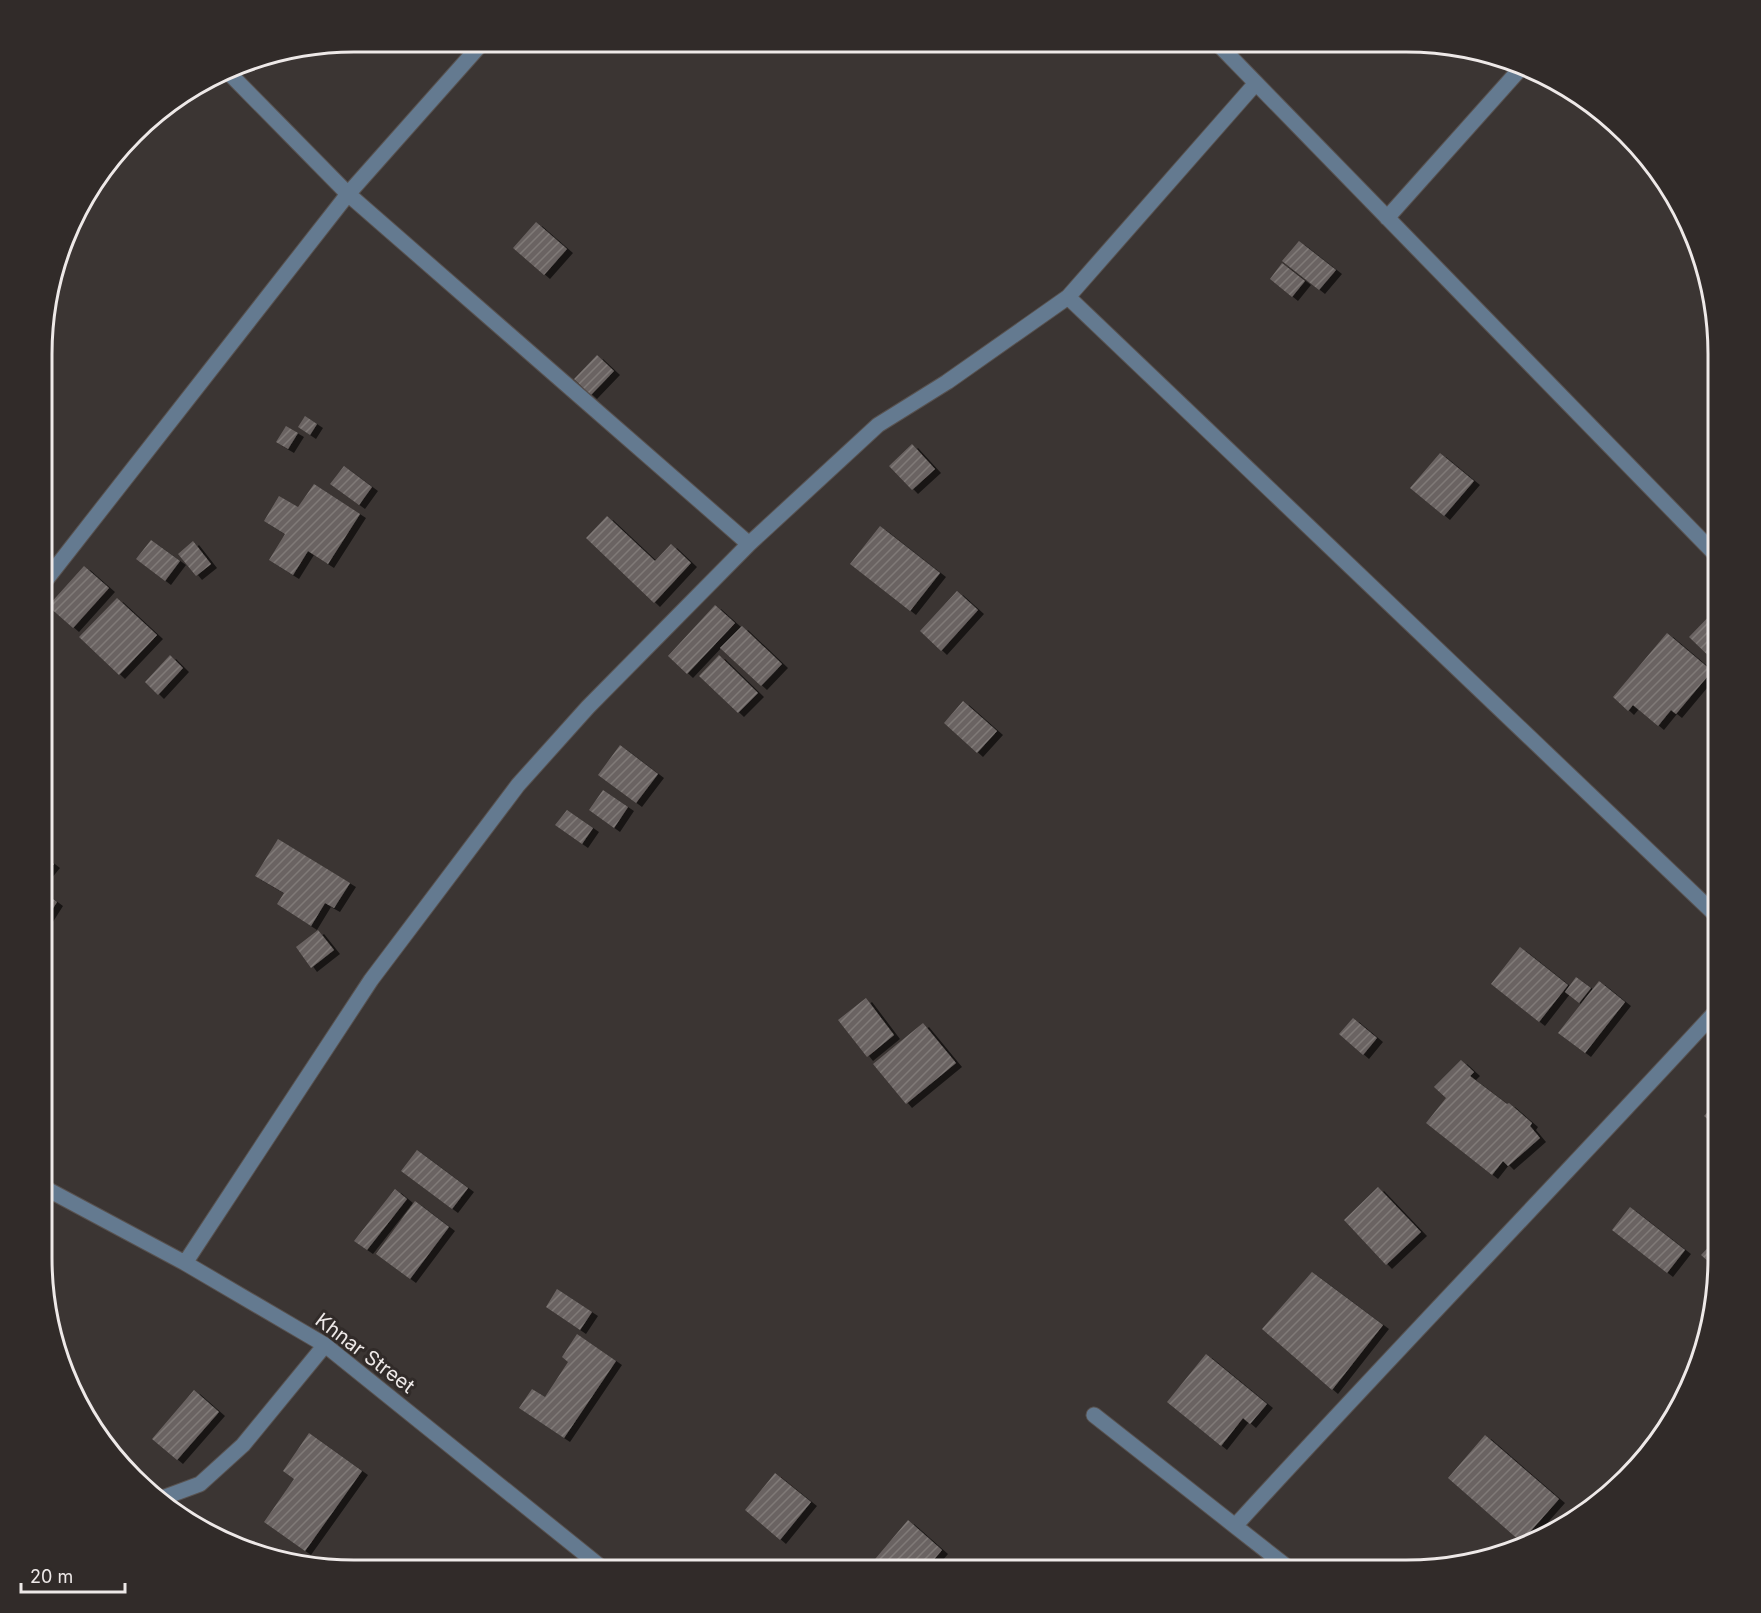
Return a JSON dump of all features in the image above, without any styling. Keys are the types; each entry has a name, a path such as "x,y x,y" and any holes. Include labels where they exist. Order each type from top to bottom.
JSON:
{"street":[{"path":"52,572 348,194 474,52"},
{"path":"1225,52 1708,547"},
{"path":"1387,218 1516,73"},
{"path":"234,78 348,194 749,544"},
{"path":"185,1263 371,980 518,785 588,707 749,544 878,425 947,382 1068,297 1256,83"},
{"path":"1068,297 1708,908"},
{"path":"1234,1526 1440,1303 1708,1020"},
{"name":"Khnar Street","path":"52,1192 185,1263 325,1345 592,1560"},
{"path":"168,1496 200,1484 243,1445 325,1345"},
{"path":"1094,1415 1278,1560"}],"building":[{"path":"536,222 567,249 544,275 513,248"},
{"path":"1299,241 1336,270 1319,290 1282,261"},
{"path":"1282,263 1305,281 1292,297 1270,279"},
{"path":"597,355 614,371 591,395 574,379"},
{"path":"305,416 317,424 310,435 298,427"},
{"path":"286,426 298,433 288,449 276,442"},
{"path":"912,444 935,469 912,490 889,466"},
{"path":"1440,453 1474,481 1444,516 1410,488"},
{"path":"344,466 372,487 359,505 330,484"},
{"path":"314,484 360,514 328,564 308,551 293,575 269,560 285,534 264,521 279,496 298,507"},
{"path":"607,516 655,561 671,544 691,563 654,603 586,538"},
{"path":"880,526 940,573 910,611 850,564"},
{"path":"151,540 180,561 165,581 136,559"},
{"path":"193,541 211,564 196,576 178,554"},
{"path":"84,566 109,588 73,628 52,610 52,602"},
{"path":"957,591 978,610 941,651 920,631"},
{"path":"117,598 157,635 119,675 79,637"},
{"path":"715,605 735,623 687,674 668,656"},
{"path":"1708,617 1708,655 1689,637"},
{"path":"742,626 782,664 761,686 720,648"},
{"path":"1667,633 1708,668 1708,676 1676,714 1671,710 1658,726 1633,705 1628,711 1613,697"},
{"path":"170,655 183,668 158,695 145,682"},
{"path":"719,655 758,693 738,713 699,676"},
{"path":"963,701 997,731 977,753 944,723"},
{"path":"620,745 658,774 636,803 598,775"},
{"path":"603,790 628,807 614,828 589,810"},
{"path":"567,810 593,828 582,844 555,825"},
{"path":"278,839 350,883 334,908 325,903 311,926 277,904 284,893 255,876"},
{"path":"52,898 57,902 52,910"},
{"path":"318,930 334,950 311,968 296,947"},
{"path":"1520,947 1568,985 1539,1022 1491,984"},
{"path":"1576,977 1591,988 1579,1003 1565,992"},
{"path":"1599,981 1625,1002 1585,1053 1558,1033"},
{"path":"866,998 894,1035 867,1057 838,1020"},
{"path":"1353,1018 1377,1038 1363,1055 1339,1034"},
{"path":"923,1023 956,1063 906,1104 873,1064"},
{"path":"1461,1060 1474,1072 1470,1076 1507,1104 1509,1103 1532,1123 1530,1126 1540,1138 1508,1166 1503,1161 1492,1175 1426,1123 1446,1098 1434,1087"},
{"path":"417,1150 468,1188 452,1209 401,1171"},
{"path":"1378,1187 1421,1232 1386,1265 1344,1220"},
{"path":"395,1189 407,1199 367,1250 354,1241"},
{"path":"415,1201 449,1227 410,1279 376,1254"},
{"path":"1630,1207 1685,1250 1667,1273 1612,1230"},
{"path":"1708,1248 1708,1261 1701,1255"},
{"path":"1312,1272 1383,1325 1332,1390 1262,1329"},
{"path":"557,1289 592,1312 580,1330 546,1307"},
{"path":"577,1334 616,1361 564,1438 519,1408 532,1389 545,1397 568,1362 562,1357"},
{"path":"1206,1354 1267,1404 1250,1424 1243,1418 1221,1446 1167,1402"},
{"path":"194,1390 219,1412 177,1460 152,1439"},
{"path":"309,1433 362,1471 305,1551 264,1522 294,1479 283,1471"},
{"path":"1485,1435 1559,1499 1527,1536 1518,1539 1448,1478"},
{"path":"775,1473 811,1502 780,1540 745,1510"},
{"path":"908,1520 942,1550 933,1560 874,1560"}]}
